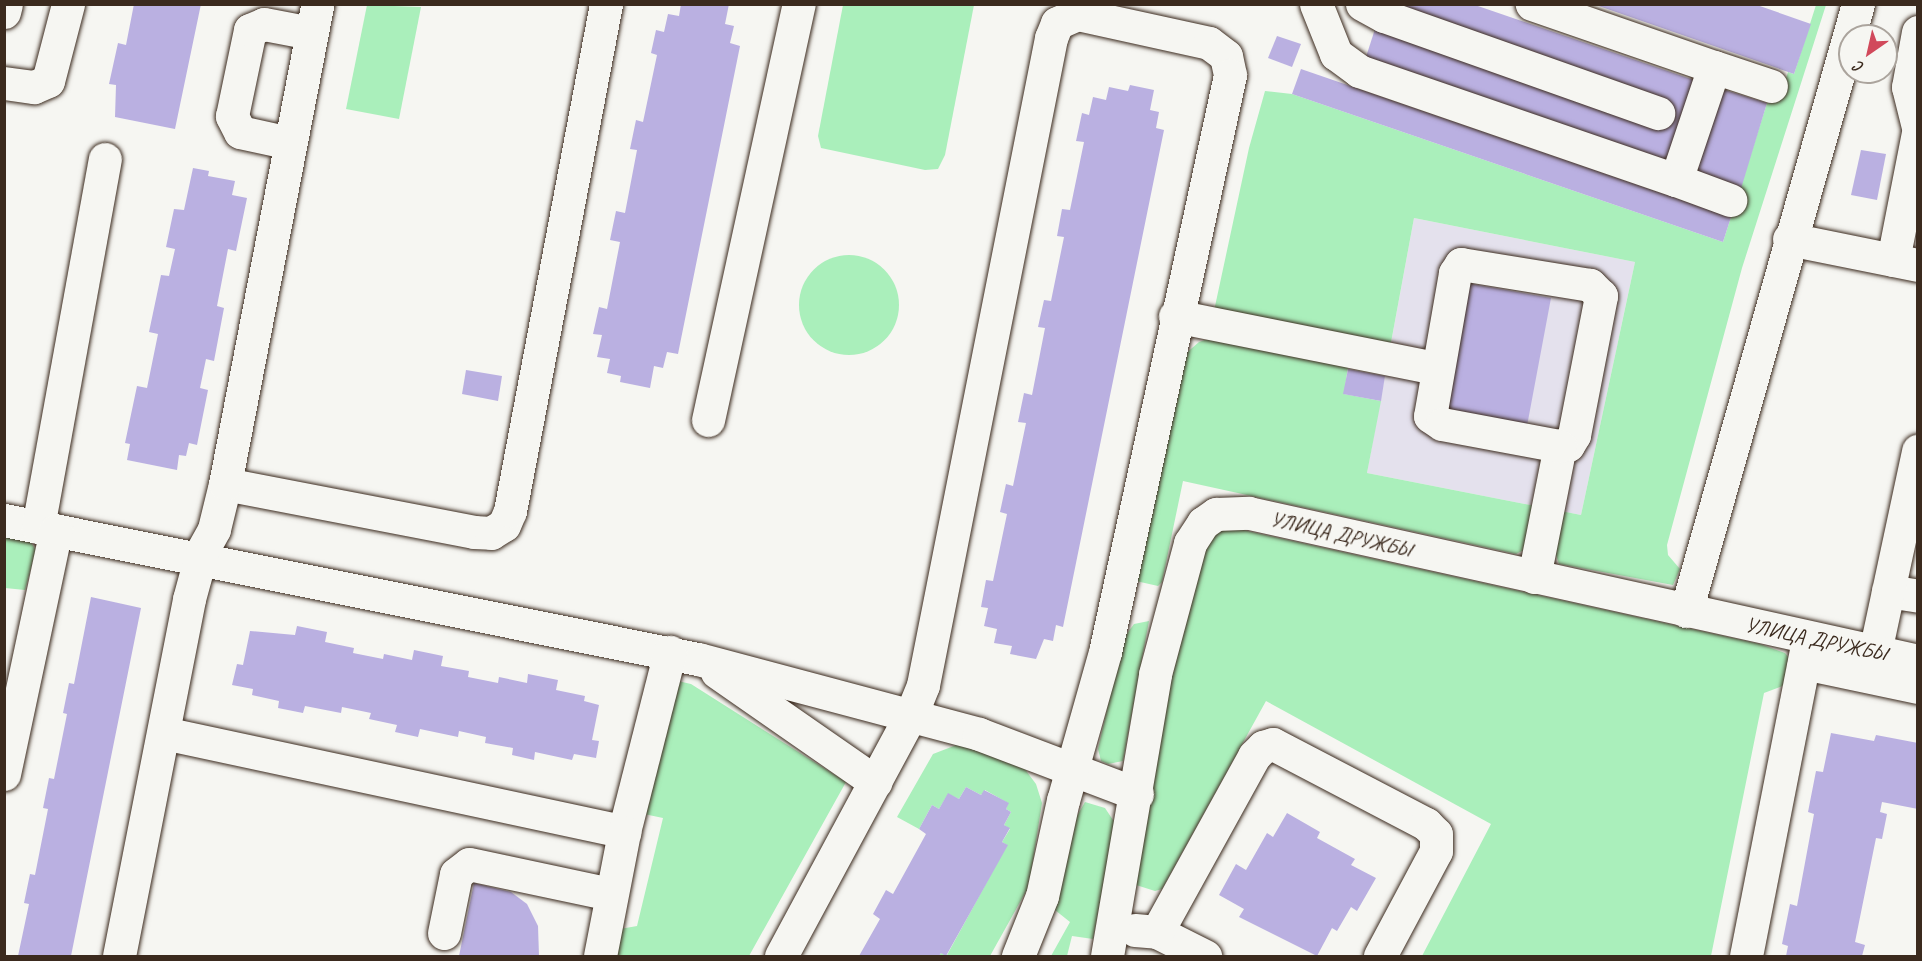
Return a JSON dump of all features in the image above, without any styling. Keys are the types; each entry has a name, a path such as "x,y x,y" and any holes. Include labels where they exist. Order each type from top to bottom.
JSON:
{"street":[{"path":"4,12 6,4"},
{"path":"4,83 34,87 48,81 68,4"},
{"path":"225,484 474,532 491,533 504,525 512,503 606,4"},
{"path":"708,420 799,4"},
{"path":"1316,4 1336,54 1359,71 1730,200"},
{"path":"1362,4 1384,16 1658,113"},
{"path":"1532,4 1771,86"},
{"path":"1686,610 1789,239 1858,4"},
{"path":"781,957 911,715 927,670 968,444 1051,38 1057,23 1069,16 1084,15 1209,43 1221,51 1229,62 1230,75 1175,316 1106,652 1073,769 1042,896 1018,957"},
{"path":"119,957 200,558 214,529 225,484 314,19 254,26 247,39 234,105 232,120 236,129 290,143"},
{"path":"1917,32 1908,87 1917,128"},
{"path":"1676,180 1714,67"},
{"path":"1789,239 1905,262 1917,132"},
{"path":"4,774 47,529 105,159"},
{"path":"1461,264 1594,286 1601,300 1574,435 1571,442 1560,446 1433,420 1429,412 1436,368 1455,273 1461,264"},
{"path":"1175,316 1436,368"},
{"path":"1534,577 1560,446"},
{"path":"1875,652 1903,593 1917,451"},
{"name":"УЛИЦА ДРУЖБЫ","path":"1110,943 1161,654 1190,543 1209,518 1226,512 1250,513 1686,610 1806,651 1875,652 1917,661"},
{"path":"4,520 684,655 991,738 1137,794"},
{"path":"1746,957 1806,651 1917,687"},
{"path":"684,655 875,782"},
{"path":"600,957 610,894 624,832 684,655"},
{"path":"164,733 624,832"},
{"path":"1157,932 1254,756 1263,747 1273,744 1416,818 1436,834 1437,851 1380,957"},
{"path":"444,933 456,874 469,864 610,894"},
{"path":"1110,943 1157,932 1205,957"}],"shaded area":[{"path":"1414,218 1635,262 1581,515 1367,473"}],"green space":[{"path":"367,5 421,7 399,119 346,109"},
{"path":"843,5 974,5 945,155 938,169 925,170 821,148 818,136"},
{"path":"1816,5 1826,5 1742,268 1667,545 1668,555 1680,569 1673,585 1559,564 1556,555 1561,511 1581,515 1635,262 1414,218 1390,348 1214,311 1249,148 1265,91 1292,94 1723,242 1767,103 1779,100 1788,72 1794,74"},
{"path":"849,255 868,259 884,270 895,286 899,305 895,324 884,340 868,351 849,355 830,351 814,340 803,324 799,305 803,286 814,270 830,259"},
{"path":"1211,338 1348,367 1344,394 1381,401 1367,473 1535,506 1524,550 1516,554 1183,481 1162,582 1158,586 1136,581 1184,355 1199,342"},
{"path":"1234,528 1760,644 1785,653 1789,658 1785,685 1764,693 1711,956 1422,956 1491,824 1266,701 1162,889 1155,891 1136,885 1134,882 1169,688 1207,545 1219,530"},
{"path":"5,533 30,541 36,550 25,590 5,588"},
{"path":"1149,621 1123,761 1108,764 1101,761 1098,749 1123,639 1134,624"},
{"path":"678,681 691,684 846,782 749,956 612,956 620,929 637,926 663,818 644,814"},
{"path":"959,744 1024,768 1036,784 1042,803 1029,886 990,956 939,956 941,953 947,955 1007,845 1002,842 1010,829 1004,825 1011,812 1006,809 1008,803 985,790 981,795 966,787 959,799 948,794 939,809 932,805 919,829 897,817 933,754"},
{"path":"1085,802 1105,808 1115,823 1093,939 1072,936 1067,956 1051,956 1070,922 1055,910 1077,816"}],"building":[{"path":"134,4 201,4 175,129 115,117 116,85 109,84 118,43 126,45"},
{"path":"681,4 729,4 725,24 734,26 730,43 740,46 678,354 667,352 663,368 654,366 650,388 620,382 621,376 607,373 610,359 597,357 602,335 593,334 599,307 607,309 620,242 610,240 616,211 625,213 637,150 630,149 636,120 643,122 657,55 651,53 656,30 664,32 668,14 679,16"},
{"path":"1593,4 1754,4 1811,24 1794,74"},
{"path":"1394,5 1475,5 1694,80 1666,163 1365,60 1375,29"},
{"path":"1277,36 1301,44 1292,67 1268,58"},
{"path":"1301,69 1731,217 1723,242 1292,94"},
{"path":"1130,85 1154,90 1150,110 1159,112 1156,128 1164,130 1063,627 1056,625 1053,641 1044,639 1036,659 1010,654 1012,646 994,643 997,629 984,626 988,608 981,607 986,580 993,581 1007,514 1000,512 1006,484 1013,486 1026,423 1018,422 1024,393 1032,395 1045,328 1038,327 1044,300 1051,301 1064,237 1057,236 1062,209 1070,210 1084,142 1076,141 1082,113 1089,115 1093,97 1106,100 1109,87 1128,91"},
{"path":"1722,89 1767,103 1740,192 1695,179"},
{"path":"1861,150 1886,154 1877,200 1851,195"},
{"path":"193,168 209,171 208,176 235,181 232,195 247,198 236,251 228,249 217,306 224,308 214,361 206,359 200,388 208,390 197,445 189,443 186,456 179,455 177,470 127,460 130,444 125,443 137,386 147,388 158,334 149,332 161,275 169,276 175,249 166,247 174,209 184,210"},
{"path":"1466,283 1551,298 1527,426 1443,410"},
{"path":"1348,369 1385,376 1381,401 1343,394"},
{"path":"466,370 502,376 498,401 462,394"},
{"path":"91,597 141,608 71,956 18,956 29,904 24,903 30,874 35,875 48,809 43,808 49,778 54,779 67,714 63,713 69,683 74,684"},
{"path":"297,626 327,632 325,642 354,648 353,653 383,659 384,654 412,660 414,650 443,656 441,666 469,671 468,677 498,683 499,677 527,683 528,674 558,680 556,690 585,696 584,701 599,705 592,740 599,741 596,758 574,754 572,760 535,752 534,760 512,755 513,748 485,743 486,737 459,731 458,737 420,729 418,737 395,732 397,725 369,719 371,713 342,707 341,713 305,706 303,713 278,708 279,701 252,695 253,689 232,685 237,664 243,665 250,631 295,635"},
{"path":"1831,733 1874,741 1876,735 1918,743 1918,809 1882,802 1880,812 1887,814 1882,839 1876,838 1855,942 1865,945 1862,956 1786,956 1788,946 1782,944 1790,904 1797,906 1814,814 1808,812 1816,771 1823,772"},
{"path":"966,787 981,795 984,790 1009,803 1006,809 1011,812 1004,825 1010,828 1002,842 1008,845 946,956 941,953 939,956 859,956 880,919 873,914 886,890 893,894 926,834 919,829 932,805 939,809 948,793 959,799"},
{"path":"1287,813 1320,832 1317,838 1355,859 1351,865 1376,878 1357,911 1351,907 1337,931 1332,928 1317,956 1239,917 1244,909 1219,895 1236,864 1246,870 1267,833 1273,837"},
{"path":"474,883 511,892 527,904 538,926 539,956 459,956"}]}
